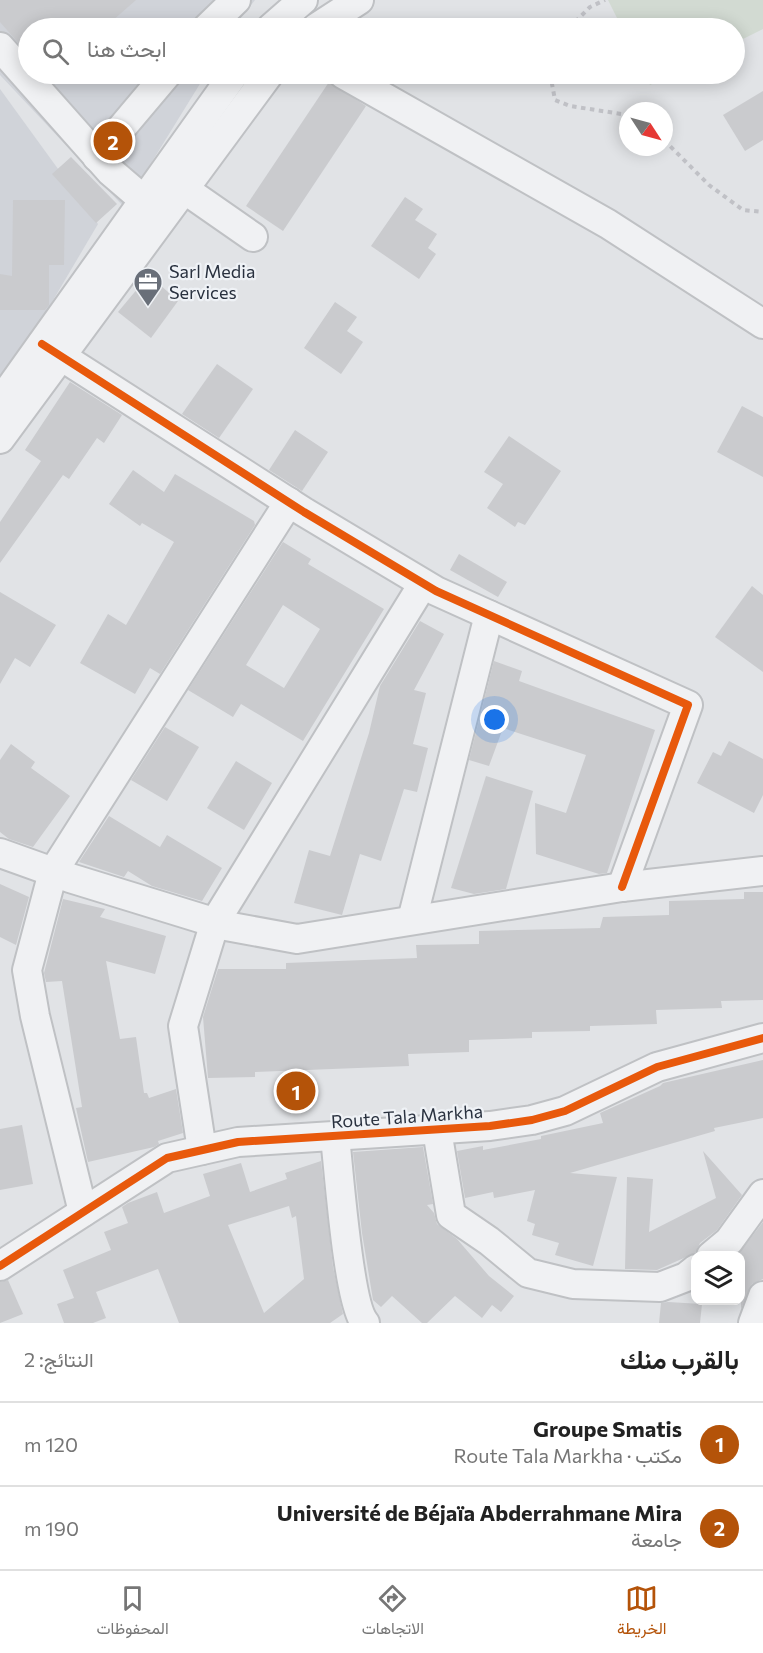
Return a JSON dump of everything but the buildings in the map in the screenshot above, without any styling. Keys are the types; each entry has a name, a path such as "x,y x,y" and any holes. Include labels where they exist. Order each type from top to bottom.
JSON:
{"street":[{"path":"217,18 236,0"},
{"path":"282,18 303,0"},
{"path":"331,18 359,0"},
{"path":"0,47 18,67"},
{"path":"33,84 97,157 145,201"},
{"path":"97,157 159,84"},
{"path":"0,440 145,201 227,84"},
{"path":"0,402 52,351 184,189 262,84"},
{"path":"361,84 608,224 763,324"},
{"path":"184,189 253,237"},
{"path":"52,351 289,502 423,584 688,705 622,887"},
{"path":"83,1212 35,1016 27,970 53,872 289,502"},
{"path":"202,1150 183,1026 214,922 423,584"},
{"path":"412,920 489,615"},
{"path":"0,853 53,872 214,922 297,939 622,887 763,871"},
{"name":"Route Tala Markha","path":"0,1266 167,1158 238,1142 437,1130 532,1120 565,1111 657,1067 763,1038"},
{"path":"437,1130 451,1215 489,1241 528,1273 573,1284 660,1287 691,1272"},
{"path":"335,1137 353,1285 365,1323"},
{"path":"717,1251 729,1241 763,1194"},
{"path":"753,1323 763,1296"}],"path":[{"path":"579,18 590,7 605,0"},
{"path":"552,84 555,100 570,106 619,114"},
{"path":"673,149 709,185 743,210 763,212"}],"shaded area":[{"path":"0,0 255,0 241,18 18,18 18,84 200,84 124,207 0,75"},
{"path":"608,0 763,0 763,29 745,38 745,18 617,18"},
{"path":"0,89 98,224 26,346 0,381"}],"cycle path":[{"path":"42,344 304,512 436,591 688,705 622,887"},
{"path":"0,1266 167,1158 238,1142 490,1126 532,1120 565,1111 657,1067 763,1038"}],"place":[{"name":"Université de Béjaïa Abderrahmane Mira","path":"113,141"},
{"name":"Sarl Media Services","path":"148,308"},
{"name":"Groupe Smatis","path":"296,1091"}]}
